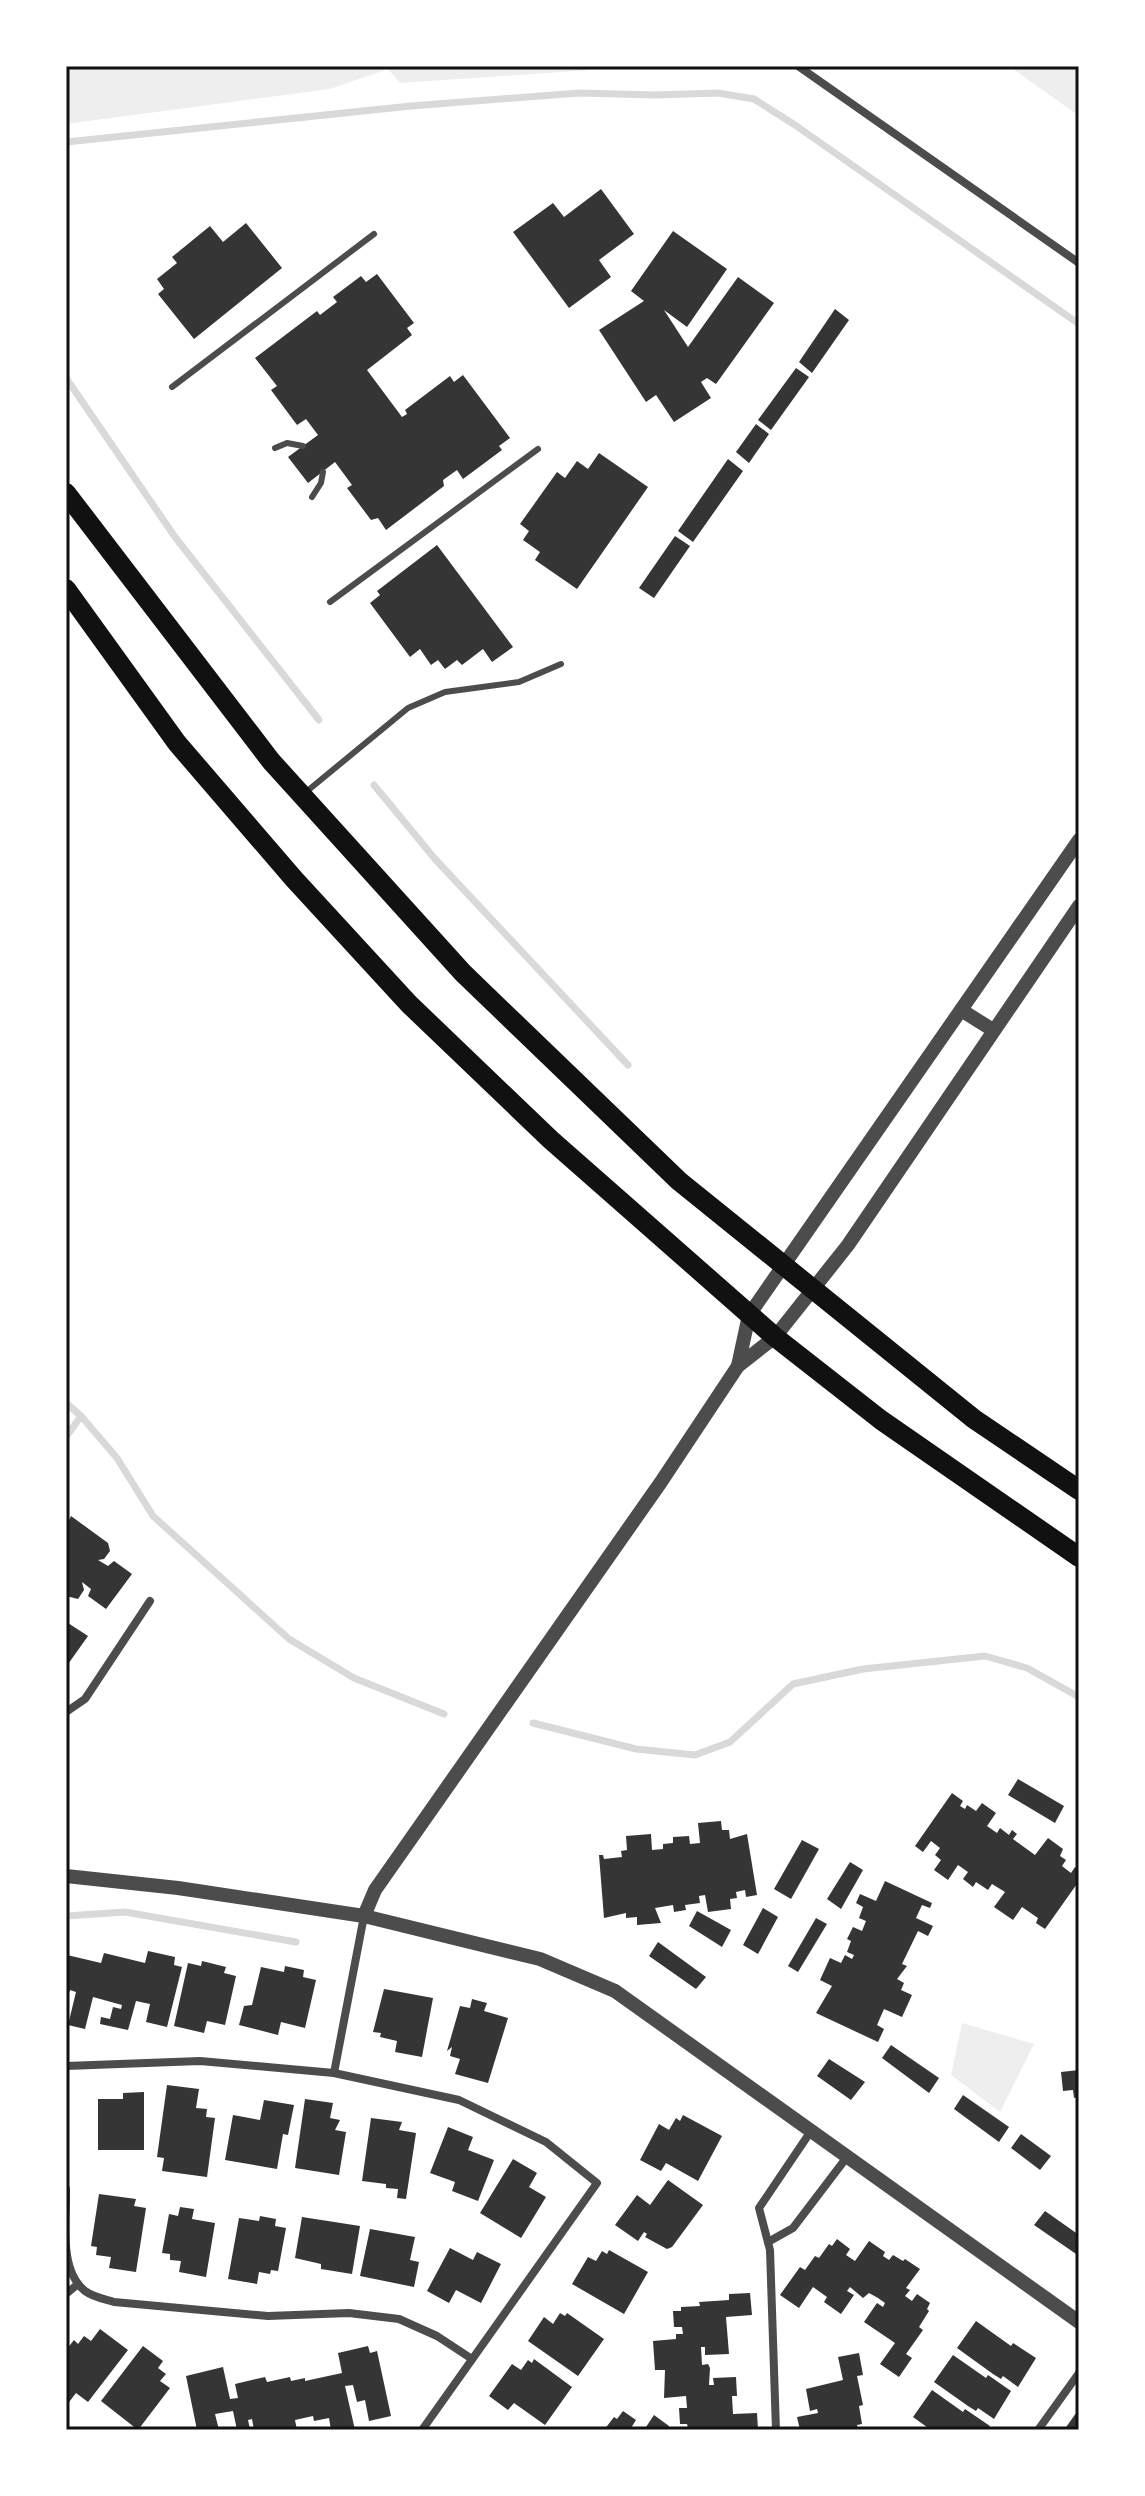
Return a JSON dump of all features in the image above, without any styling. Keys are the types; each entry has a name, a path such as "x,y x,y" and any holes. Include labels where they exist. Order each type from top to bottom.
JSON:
{"highway":[{"path":"66,493 271,761 473,983 679,1181 974,1419 1079,1490"},
{"path":"66,589 177,743 294,879 409,1004 551,1140 775,1337 881,1420 1079,1557"}],"street":[{"path":"798,66 1079,263"},
{"path":"738,1366 749,1315 1079,840"},
{"path":"334,2073 364,1916 375,1890 652,1495 738,1366 775,1337 848,1245 1079,906"},
{"path":"961,1010 993,1030"},
{"path":"66,1712 85,1699 150,1601"},
{"path":"66,1876 178,1888 364,1916 540,1959 615,1991 1079,2322"},
{"path":"66,2066 200,2061 334,2073 459,2100 546,2142 597,2183 422,2430"},
{"path":"776,2430 768,2242 759,2208 811,2131"},
{"path":"768,2242 793,2228 847,2157"},
{"path":"66,2189 71,2275 86,2293 114,2302 268,2316 349,2313 399,2319 437,2336 472,2359"},
{"path":"66,2294 78,2284"},
{"path":"1038,2430 1079,2373"}],"lane":[{"path":"172,387 374,234"},
{"path":"275,448 287,443 303,446"},
{"path":"330,602 538,449"},
{"path":"312,497 321,483 323,472"},
{"path":"302,795 408,708 445,692 519,682 561,664"}],"shaded area":[{"path":"66,66 592,66 591,70 400,83 388,69 330,89 66,124"},
{"path":"1009,66 1079,66 1079,116"},
{"path":"962,2023 1034,2044 1000,2112 951,2075"}],"building":[{"path":"601,189 634,234 599,260 611,277 569,308 513,232 553,203 564,217"},
{"path":"246,223 282,268 194,339 158,294 164,289 157,279 177,263 172,257 210,226 223,242"},
{"path":"673,231 727,269 687,327 664,310 688,347 738,277 774,303 716,384 707,378 701,382 711,398 674,422 656,395 646,402 599,330 644,301 631,291"},
{"path":"377,274 414,323 407,328 412,335 367,370 402,417 407,414 405,410 450,376 454,382 463,375 510,438 499,446 502,450 463,479 457,470 443,480 444,486 386,530 378,518 371,520 347,488 352,485 335,462 308,483 288,457 318,435 306,419 297,425 271,390 277,386 255,358 317,311 320,315 337,302 333,297 361,276 366,282"},
{"path":"835,309 849,320 812,373 799,362"},
{"path":"796,368 809,377 771,430 758,420"},
{"path":"756,424 769,434 749,463 736,452"},
{"path":"599,453 648,487 577,589 535,560 540,552 523,540 529,531 520,524 557,472 565,478 577,461 588,469"},
{"path":"728,459 743,471 693,542 678,531"},
{"path":"675,536 690,546 654,598 639,588"},
{"path":"437,545 513,647 492,662 483,649 462,665 457,660 445,669 438,660 431,665 420,649 410,657 370,603 380,595 377,591"},
{"path":"71,1516 108,1543 110,1551 104,1559 98,1560 108,1566 114,1561 132,1574 106,1609 88,1596 91,1589 82,1582 84,1590 78,1599 66,1596 66,1518 69,1520"},
{"path":"68,1623 88,1636 66,1667 66,1626"},
{"path":"1018,1779 1064,1806 1055,1823 1008,1795"},
{"path":"952,1793 963,1801 960,1806 965,1809 967,1805 976,1811 982,1803 996,1813 987,1826 997,1833 1000,1828 1009,1835 1012,1830 1017,1834 1013,1839 1035,1855 1048,1838 1063,1849 1060,1856 1066,1860 1062,1866 1071,1873 1075,1867 1079,1870 1079,1881 1045,1929 1036,1923 1038,1918 1022,1907 1013,1920 994,1907 1005,1892 992,1884 988,1890 976,1882 973,1887 963,1879 968,1872 958,1865 948,1880 934,1870 941,1860 935,1855 940,1848 931,1841 923,1852 915,1846"},
{"path":"721,1821 722,1830 729,1830 730,1839 747,1834 757,1895 746,1897 745,1890 736,1892 737,1898 730,1899 731,1909 708,1912 705,1895 699,1896 700,1903 685,1905 686,1910 674,1912 673,1905 655,1908 661,1923 637,1925 637,1917 626,1918 626,1913 604,1918 599,1855 603,1855 604,1859 622,1857 621,1851 627,1850 626,1836 651,1834 652,1850 663,1849 663,1844 673,1843 673,1837 689,1836 690,1844 700,1843 698,1823"},
{"path":"802,1840 819,1849 791,1899 774,1889"},
{"path":"850,1862 863,1870 841,1909 827,1899"},
{"path":"885,1881 932,1903 930,1908 922,1905 916,1918 933,1926 928,1936 918,1931 902,1964 907,1966 897,1979 904,1983 901,1990 912,1995 902,2017 884,2009 877,2025 884,2029 878,2042 816,2013 832,1986 820,1980 830,1958 841,1963 845,1955 852,1959 854,1955 847,1952 851,1941 847,1939 853,1927 862,1931 866,1921 859,1918 863,1907 856,1903 860,1894 876,1901"},
{"path":"763,1908 778,1917 758,1954 743,1945"},
{"path":"697,1911 731,1930 722,1947 689,1926"},
{"path":"816,1918 827,1924 798,1972 788,1966"},
{"path":"658,1942 706,1977 696,1989 649,1956"},
{"path":"148,1951 175,1957 174,1965 182,1967 167,2027 146,2022 150,2004 136,2001 128,2030 100,2024 101,2017 110,2019 113,2007 121,2009 122,2005 93,1997 85,2029 68,2025 76,1992 70,1990 66,2003 67,1955 101,1963 104,1953 145,1963"},
{"path":"202,1961 226,1967 224,1973 236,1976 225,2025 207,2021 204,2033 174,2026 188,1963 201,1966"},
{"path":"285,1966 304,1970 303,1977 316,1980 305,2028 281,2022 278,2035 239,2025 244,2006 252,2005 261,1967 284,1972"},
{"path":"384,1989 433,1998 422,2057 395,2052 397,2041 373,2032"},
{"path":"472,1999 487,2003 484,2011 508,2018 488,2083 455,2074 460,2059 450,2056 452,2047 447,2051 460,2006 470,2008"},
{"path":"891,2045 939,2078 929,2093 882,2058"},
{"path":"829,2059 865,2082 851,2100 817,2076"},
{"path":"1079,2070 1079,2097 1074,2098 1073,2090 1063,2091 1061,2072"},
{"path":"167,2085 199,2089 196,2108 207,2109 206,2117 215,2118 207,2177 162,2171 164,2158 157,2157"},
{"path":"144,2092 144,2150 98,2150 98,2099 123,2099 123,2093"},
{"path":"963,2095 1009,2127 999,2142 954,2109"},
{"path":"305,2099 333,2103 330,2118 340,2120 335,2130 346,2132 339,2175 295,2168"},
{"path":"264,2100 294,2105 288,2135 283,2134 277,2169 225,2160 233,2115 260,2120"},
{"path":"683,2115 722,2136 698,2181 666,2163 661,2171 640,2160 659,2124 669,2130 676,2118 680,2121"},
{"path":"371,2118 402,2122 399,2130 416,2133 406,2199 397,2198 398,2189 386,2188 386,2184 362,2181"},
{"path":"448,2127 473,2137 468,2150 494,2160 478,2201 452,2191 455,2182 430,2173"},
{"path":"1021,2134 1051,2156 1040,2170 1011,2148"},
{"path":"513,2159 537,2173 529,2187 546,2197 521,2238 480,2213"},
{"path":"668,2180 703,2205 672,2247 667,2249 645,2237 647,2234 644,2232 638,2241 615,2225 637,2195 650,2205"},
{"path":"99,2194 136,2199 134,2206 146,2208 136,2272 109,2268 111,2257 96,2255 97,2247 91,2246"},
{"path":"180,2207 194,2209 192,2219 215,2223 206,2277 179,2272 181,2261 170,2260 170,2254 162,2253 169,2214 178,2216"},
{"path":"1045,2211 1079,2235 1079,2256 1034,2225"},
{"path":"260,2216 276,2219 275,2226 286,2228 278,2271 271,2270 270,2274 259,2272 257,2284 228,2279 239,2218 259,2221"},
{"path":"302,2217 360,2226 352,2274 321,2269 321,2264 295,2258"},
{"path":"370,2229 415,2237 410,2260 419,2262 414,2287 360,2276"},
{"path":"837,2239 850,2249 846,2255 855,2261 869,2241 885,2252 883,2256 889,2260 893,2255 920,2269 906,2288 910,2290 905,2296 912,2301 917,2294 930,2303 929,2311 919,2327 923,2330 906,2354 912,2358 899,2377 880,2364 895,2343 864,2322 877,2303 883,2307 885,2303 878,2298 869,2293 863,2298 850,2287 847,2291 854,2295 841,2314 824,2302 827,2297 813,2287 799,2308 780,2295 800,2267 805,2270 815,2256 819,2258"},
{"path":"450,2248 473,2260 477,2252 501,2264 481,2303 456,2290 449,2303 427,2291"},
{"path":"609,2250 648,2272 624,2314 572,2284 588,2257 596,2261 602,2251 607,2254"},
{"path":"750,2293 752,2315 726,2317 729,2354 705,2355 705,2347 701,2347 702,2365 708,2364 710,2368 709,2385 714,2385 713,2378 736,2377 737,2396 732,2396 733,2414 757,2413 758,2430 688,2428 687,2424 680,2424 679,2408 687,2408 686,2396 664,2398 665,2370 655,2370 653,2341 676,2339 676,2334 683,2334 682,2327 674,2327 673,2311 681,2311 681,2307 729,2300 729,2294"},
{"path":"560,2313 565,2316 567,2313 604,2339 578,2376 528,2341 544,2317 553,2324"},
{"path":"976,2321 1011,2346 1013,2343 1036,2358 1018,2387 1003,2376 1001,2379 993,2374 957,2348"},
{"path":"100,2329 128,2350 88,2402 76,2393 66,2406 66,2350 74,2340 78,2344 84,2336 91,2341"},
{"path":"143,2346 163,2361 158,2368 166,2374 160,2381 170,2388 138,2430 101,2401"},
{"path":"368,2346 370,2353 377,2351 391,2416 369,2421 365,2400 357,2402 353,2385 345,2386 355,2430 331,2430 329,2418 314,2421 313,2416 295,2420 297,2430 254,2430 252,2419 248,2420 250,2429 237,2430 233,2411 215,2414 219,2430 197,2430 186,2376 223,2367 230,2399 238,2398 235,2384 265,2377 267,2382 290,2377 291,2381 305,2378 305,2381 342,2373 338,2353"},
{"path":"859,2353 863,2375 857,2376 863,2405 859,2406 862,2424 857,2425 858,2430 843,2430 842,2427 835,2430 800,2430 797,2417 818,2413 817,2409 810,2411 806,2389 843,2380 838,2357"},
{"path":"953,2355 1011,2391 994,2419 978,2408 976,2411 934,2382"},
{"path":"534,2359 572,2387 545,2425 514,2403 508,2410 489,2396 512,2364 521,2370 528,2360 532,2363"},
{"path":"932,2390 990,2426 987,2430 931,2430 913,2417"},
{"path":"1079,2409 1079,2430 1064,2430"},
{"path":"623,2411 636,2420 631,2428 634,2430 604,2430 614,2417 617,2419"},
{"path":"654,2415 669,2426 667,2430 644,2430"}],"waterway":[{"path":"66,142 411,106 579,93 718,93 754,99 1079,324"},
{"path":"66,378 175,537 319,720"},
{"path":"374,785 435,859 628,1065"},
{"path":"66,1403 117,1458 153,1516 289,1639 354,1678 444,1714"},
{"path":"66,1437 81,1416"},
{"path":"533,1723 636,1749 695,1755 730,1742 793,1684 863,1669 985,1656 1027,1668 1079,1697"},
{"path":"66,1916 125,1912 296,1942"}]}
